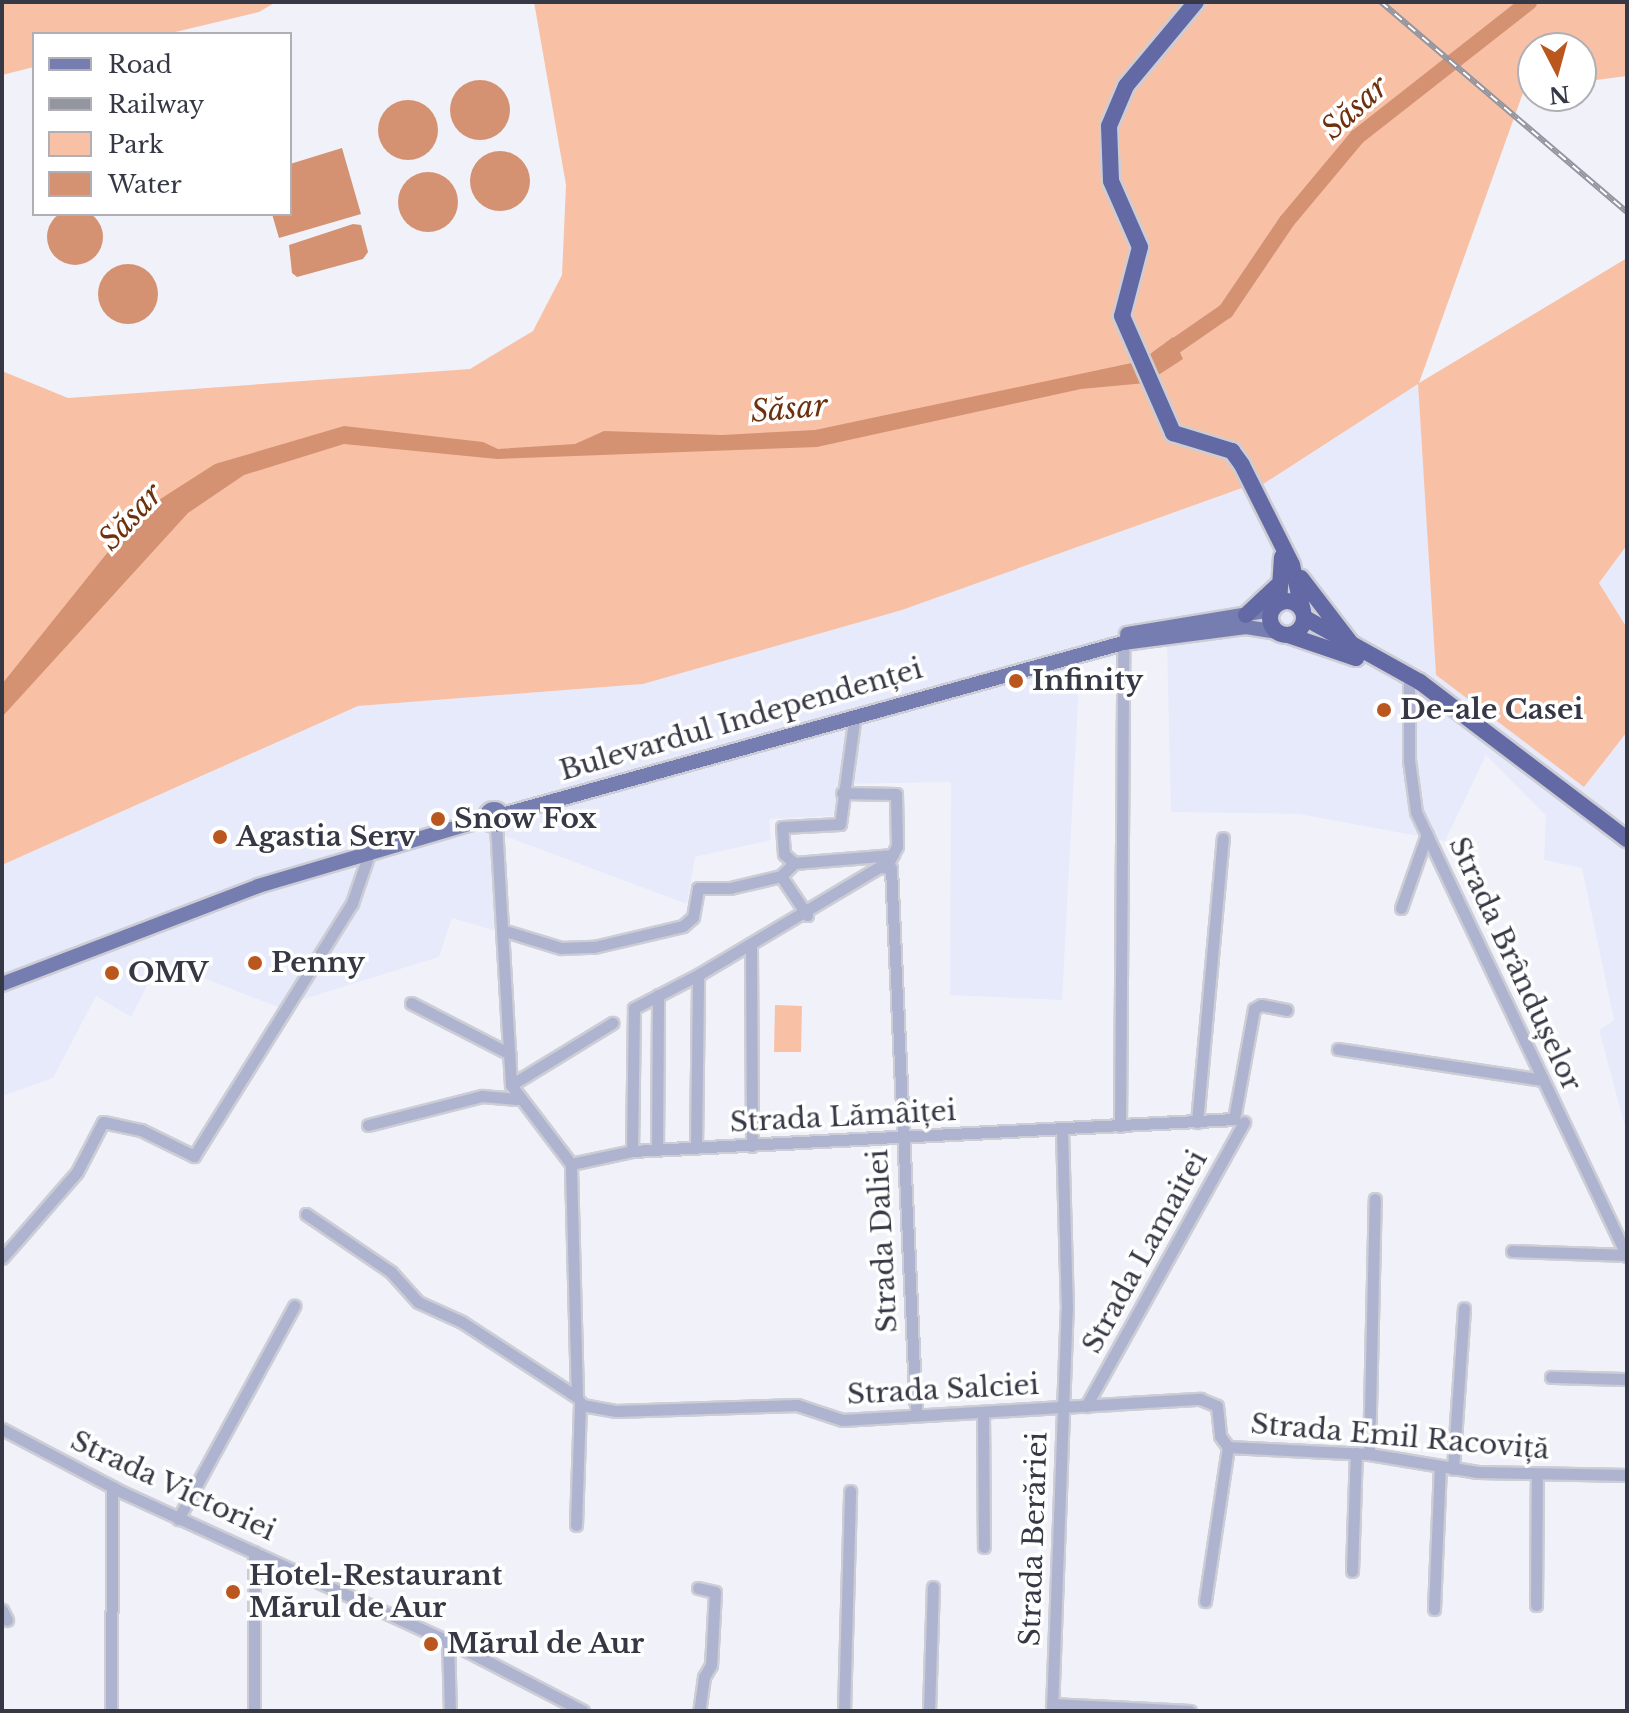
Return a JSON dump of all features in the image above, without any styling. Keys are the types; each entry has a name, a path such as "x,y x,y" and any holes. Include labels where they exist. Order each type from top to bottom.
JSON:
{"highway":[{"path":"1196,2 1126,86 1109,126 1111,181 1140,247 1123,308 1133,347 1173,433 1232,451 1279,540 1304,614 1301,628 1283,634 1272,625 1288,570"},
{"path":"1246,615 1265,601 1288,570"},
{"path":"1288,570 1354,646"},
{"path":"1276,607 1295,602 1304,614"},
{"name":"Bulevardul Independenței","path":"1304,614 1434,693 1627,839"},
{"name":"Bulevardul Independenței","path":"1283,634 1434,693"}],"main road":[{"name":"Bulevardul Independenței","path":"993,676 1123,635 1246,615 1276,607"},
{"name":"Bulevardul Independenței","path":"2,984 230,895 993,676 1123,643 1246,627 1283,634"}],"street":[{"path":"1120,1126 1123,643"},
{"name":"Strada Brândușelor","path":"1409,681 1411,791 1427,834 1543,1080 1621,1228 1627,1255"},
{"path":"855,715 840,824 782,827 784,854 794,863 891,864"},
{"name":"Strada Daliei","path":"842,793 896,794 899,811 891,864 901,1138 916,1414"},
{"path":"495,820 511,1085 517,1099 571,1164 580,1401 576,1525"},
{"path":"1401,908 1427,834"},
{"path":"1197,1122 1223,838"},
{"path":"2,1258 77,1172 103,1122 141,1130 194,1156 352,903 369,854"},
{"path":"502,930 561,948 594,947 683,926 693,917 698,888 730,888 781,876 794,863"},
{"path":"632,1151 634,1008 751,948 891,864"},
{"path":"781,876 807,915"},
{"path":"751,948 752,1146"},
{"path":"696,1148 698,975"},
{"path":"657,1150 658,995"},
{"path":"411,1003 510,1054"},
{"name":"Strada Lamaitei","path":"1086,1406 1239,1120 1254,1009 1261,1005 1287,1010"},
{"path":"511,1085 612,1023"},
{"path":"1338,1049 1543,1080"},
{"path":"368,1125 482,1096 517,1099"},
{"name":"Strada Lămâiței","path":"571,1164 632,1151 1239,1120"},
{"name":"Strada Berăriei","path":"1052,1707 1067,1310 1062,1129"},
{"path":"1369,1454 1375,1199"},
{"path":"306,1214 391,1272 418,1302 462,1322 580,1401"},
{"path":"1512,1251 1627,1255"},
{"path":"178,1519 294,1306"},
{"path":"1453,1469 1464,1308"},
{"path":"1551,1377 1627,1379"},
{"name":"Strada Salciei","path":"580,1401 616,1411 797,1405 842,1420 1209,1400 1220,1413 1220,1436 1228,1447"},
{"path":"983,1412 984,1547"},
{"name":"Strada Victoriei","path":"2,1431 178,1519 448,1641 583,1711"},
{"name":"Strada Emil Racoviță","path":"1205,1601 1228,1447 1369,1454 1453,1469 1627,1475"},
{"path":"1352,1571 1356,1453"},
{"path":"1434,1609 1440,1466"},
{"path":"1536,1605 1537,1474"},
{"path":"111,1711 112,1487"},
{"path":"844,1711 850,1491"},
{"path":"254,1552 254,1711"},
{"path":"929,1711 933,1587"},
{"path":"698,1588 715,1592 711,1665 704,1677 699,1711"},
{"path":"448,1641 450,1711"},
{"path":"1052,1707 1190,1711"}],"shaded area":[{"path":"1418,384 1436,675 1584,787 1627,732 1627,1134 1599,1030 1614,1020 1582,868 1544,860 1546,816 1486,755 1445,841 1299,814 1171,812 1167,645 1080,664 1062,1000 950,995 951,782 839,784 833,816 769,819 771,840 695,857 687,904 494,832 500,932 452,918 439,957 278,1007 160,961 131,1017 96,996 53,1078 2,1096 2,865 358,706 643,684 902,610 1246,487 1254,490"},
{"path":"1627,545 1627,628 1599,583"}],"green space":[{"path":"2,2 276,2 259,12 175,32 32,32 32,68 2,75"},
{"path":"534,2 1627,2 1627,76 1597,80 1597,32 1517,32 1517,110 1419,383 1627,258 1627,545 1599,583 1627,628 1627,732 1584,787 1436,675 1418,384 1254,490 1245,487 902,610 643,684 358,706 2,865 2,371 68,398 470,369 533,331 562,275 566,185"},
{"path":"775,1005 802,1006 801,1052 774,1052"}],"water":[{"path":"480,80 491,82 501,89 508,99 508,121 501,131 491,138 480,140 469,138 459,131 452,121 450,110 452,99 459,89 469,82"},
{"path":"408,100 419,102 429,109 436,119 436,141 429,151 419,158 408,160 397,158 387,151 380,141 378,130 380,119 387,109 397,102"},
{"path":"342,148 361,214 279,238 273,216 292,216 292,163"},
{"path":"500,151 511,153 521,160 528,170 528,192 521,202 511,209 500,211 489,209 479,202 472,192 470,181 472,170 479,160 489,153"},
{"path":"428,172 439,174 449,181 456,191 456,213 449,223 439,230 428,232 417,230 407,223 400,213 398,202 400,191 407,181 417,174"},
{"path":"56,216 94,216 101,226 101,248 86,263 64,263 49,248 49,226"},
{"path":"353,224 361,225 368,252 363,259 297,277 292,273 289,245"},
{"path":"128,264 139,266 149,273 156,283 156,305 149,315 139,322 128,324 117,322 107,315 100,305 98,294 100,283 107,273 117,266"},
{"path":"1173,337 1183,359 1146,383 1081,389 817,447 497,459 344,444 244,475 188,513 2,717 2,684 140,512 215,464 344,426 483,442 498,449 575,444 604,431 722,435 815,430 1141,361"}],"waterway":[{"name":"Săsar","path":"1158,358 1226,311 1287,221 1357,137 1529,2"}],"railway":[{"path":"1381,2 1627,212"}],"place":[{"name":"Infinity","path":"1016,681"},
{"name":"De-ale Casei","path":"1384,710"},
{"name":"Snow Fox","path":"438,819"},
{"name":"Agastia Serv","path":"220,837"},
{"name":"Penny","path":"255,963"},
{"name":"OMV","path":"112,973"},
{"name":"Hotel-Restaurant Mărul de Aur","path":"233,1592"},
{"name":"Mărul de Aur","path":"431,1644"}]}
